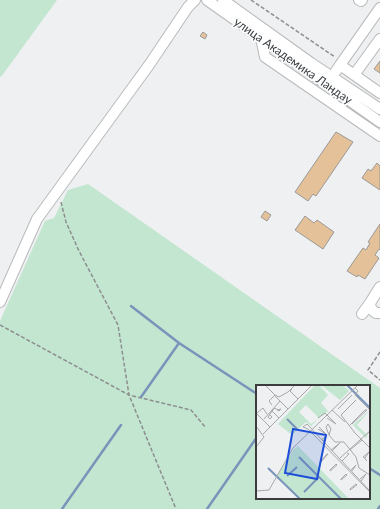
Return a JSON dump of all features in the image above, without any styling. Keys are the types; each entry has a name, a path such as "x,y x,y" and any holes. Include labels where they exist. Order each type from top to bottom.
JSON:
{"street":[{"path":"0,302 37,219 149,65 188,7 195,0"},
{"name":"улица Академика Ландау","path":"207,0 380,122"},
{"name":"улица Академика Ландау","path":"223,0 311,63 380,109"},
{"path":"332,76 380,8"},
{"path":"261,38 265,57 380,136"},
{"path":"354,76 380,40"},
{"path":"341,63 354,76 380,93"},
{"path":"362,314 380,287"},
{"path":"370,303 371,309 380,313"}],"path":[{"path":"251,0 341,63"},
{"path":"62,200 61,205 66,222 79,251 118,325 129,395 176,509"},
{"path":"0,325 129,395 191,410 206,428"},
{"path":"380,352 368,370 380,380"}],"green space":[{"path":"0,0 57,0 1,77 0,76"},
{"path":"88,184 380,388 380,509 0,509 0,321 45,221 54,218 68,190"}],"building":[{"path":"203,32 207,35 205,39 200,36"},
{"path":"380,61 380,73 374,69"},
{"path":"336,132 353,142 316,196 313,194 308,201 295,192"},
{"path":"377,163 380,166 380,190 362,178 368,169 371,171"},
{"path":"265,211 271,215 267,221 261,217"},
{"path":"305,216 314,223 317,220 334,232 323,249 295,230"},
{"path":"380,224 380,250 379,249 375,255 379,258 365,279 358,275 357,277 347,271 363,248 366,250 370,243 368,242"}],"waterway":[{"path":"131,306 179,343 256,393"},
{"path":"141,397 179,343"},
{"path":"62,509 121,425"},
{"path":"207,509 256,438"},
{"path":"370,469 380,475"}]}
